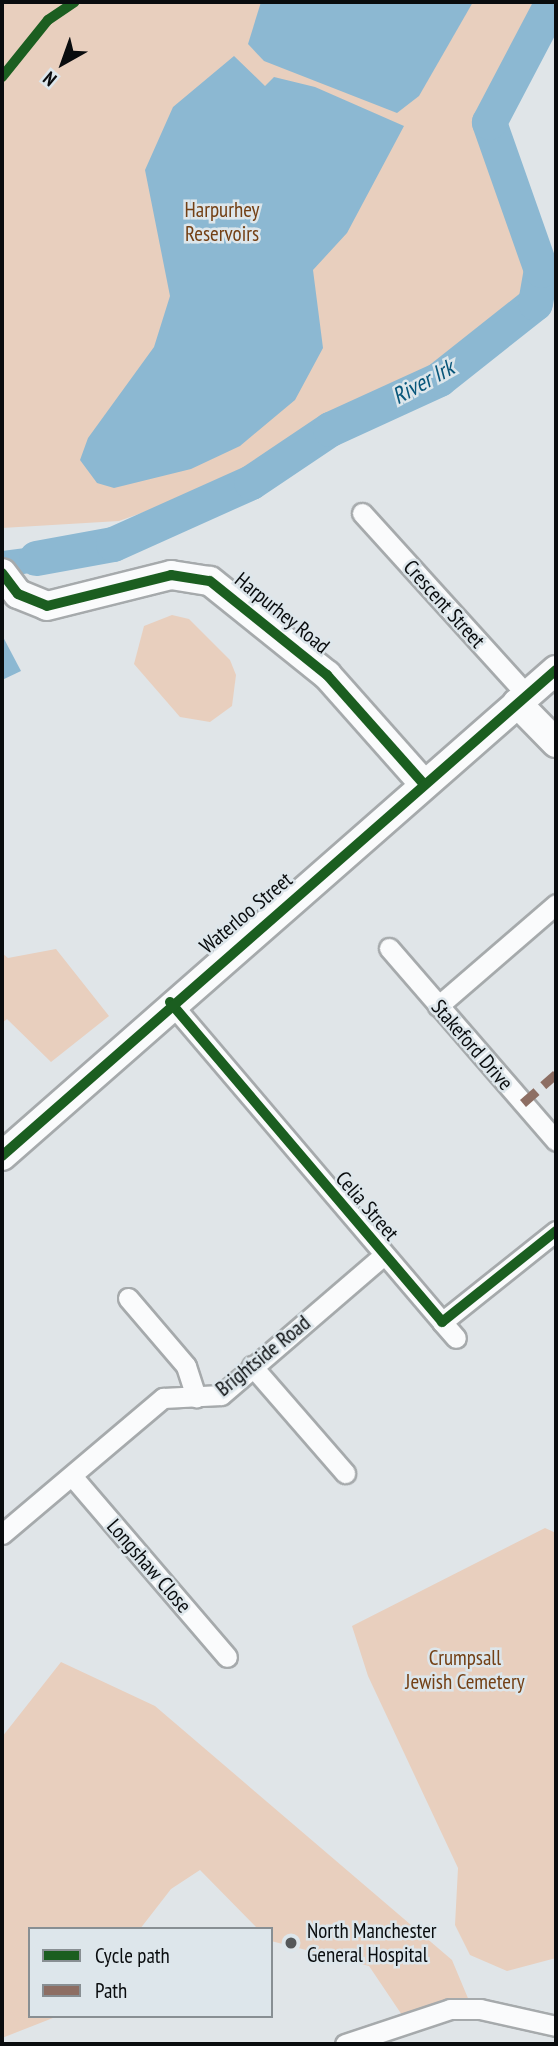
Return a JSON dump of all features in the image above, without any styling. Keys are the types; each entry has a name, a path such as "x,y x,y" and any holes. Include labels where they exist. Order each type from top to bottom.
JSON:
{"street":[{"name":"Crescent Street","path":"362,513 522,699"},
{"name":"Harpurhey Road","path":"10,584 61,606 171,575 210,581 327,675 423,783"},
{"name":"Waterloo Street","path":"2,1156 170,1002 556,670"},
{"path":"522,699 556,743"},
{"path":"439,1006 556,904"},
{"name":"Stakeford Drive","path":"389,948 556,1141"},
{"name":"Celia Street","path":"170,1002 456,1338"},
{"path":"442,1322 556,1231"},
{"name":"Brightside Road","path":"2,1534 163,1398 221,1395 384,1255"},
{"path":"128,1298 186,1366 196,1397"},
{"path":"252,1366 345,1473"},
{"name":"Longshaw Close","path":"72,1476 227,1657"},
{"path":"345,2044 450,2009 480,2009 556,2026"}],"green space":[{"name":"Harpurhey Reservoirs","path":"2,2 541,2 483,120 529,265 523,300 431,369 319,418 242,477 119,521 2,528"},
{"path":"172,615 189,619 230,660 236,675 232,706 210,722 180,717 134,664 144,626"},
{"path":"56,949 109,1016 51,1062 7,1019 2,1023 2,953 8,958"},
{"name":"Crumpsall Jewish Cemetery","path":"545,1528 556,1533 556,1958 507,1971 470,1955 455,1925 458,1868 368,1676 352,1626"},
{"path":"61,1662 155,1706 452,1960 470,2003 402,2015 369,1966 273,1942 273,1927 256,1927 200,1870 171,1889 142,1927 28,1927 28,2018 53,2018 2,2038 2,1737"}],"water":[{"path":"261,2 473,2 419,96 397,113 264,61 248,44"},
{"path":"234,56 265,86 274,77 315,87 404,126 347,233 313,270 323,348 295,400 240,446 191,469 114,488 97,483 80,460 88,438 154,347 170,296 145,170 173,107"},
{"path":"79,541 90,562 2,578 2,551"},
{"path":"2,635 21,671 2,680"}],"waterway":[{"name":"River Irk","path":"36,558 113,544 251,482 330,429 439,379 535,303 541,270 489,122 552,2"}],"marked path":[{"path":"523,1103 556,1074"}],"cycle path":[{"path":"2,77 48,20 75,2"},
{"path":"2,573 18,594 47,606 171,575 210,581 327,675 423,783"},
{"path":"2,1156 556,670"},
{"path":"170,1002 442,1322 556,1231"}],"place":[{"name":"North Manchester General Hospital","path":"291,1943"}]}
